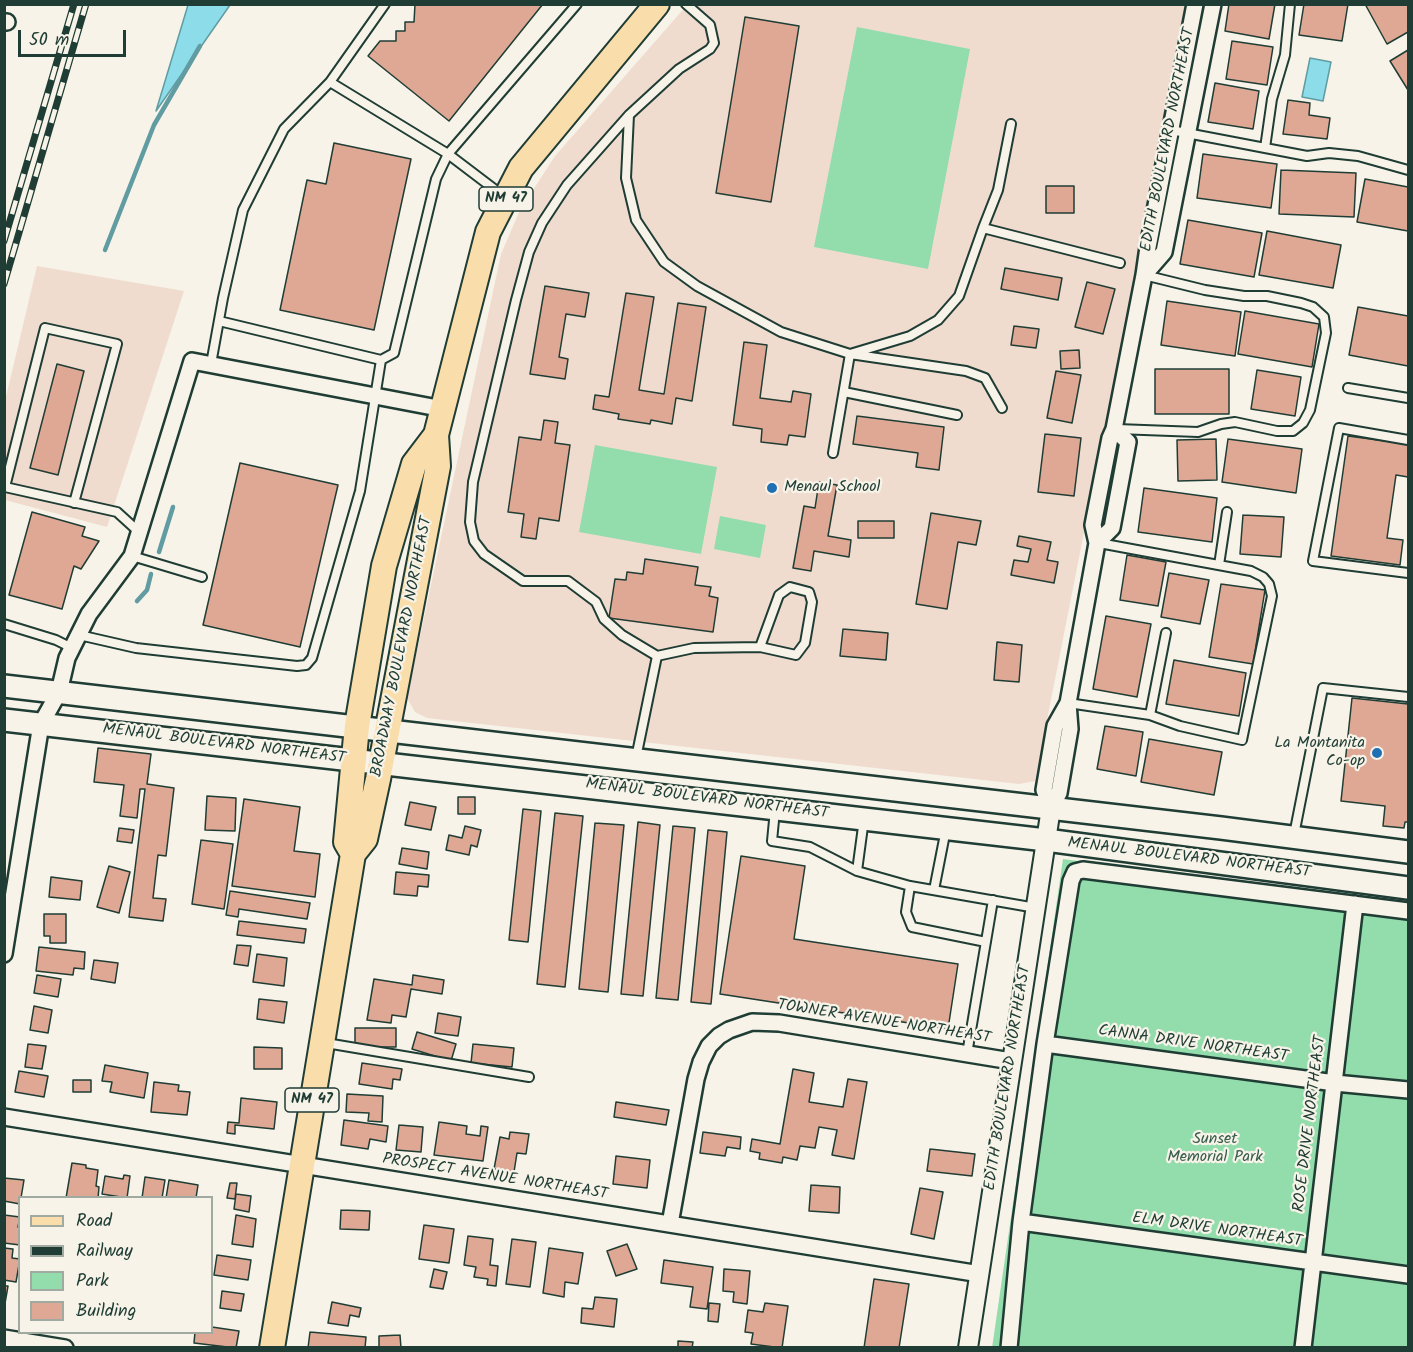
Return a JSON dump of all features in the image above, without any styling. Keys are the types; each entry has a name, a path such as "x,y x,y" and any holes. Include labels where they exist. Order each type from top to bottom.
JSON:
{"main road":[{"name":"BROADWAY BOULEVARD NORTHEAST","path":"273,1347 352,854 365,839 438,466 436,435 488,232 521,168 657,4"},
{"name":"BROADWAY BOULEVARD NORTHEAST","path":"352,854 346,842 357,726 384,566 414,464 436,435"},
{"name":"MENAUL BOULEVARD NORTHEAST","path":"4,686 1408,852"},
{"name":"MENAUL BOULEVARD NORTHEAST","path":"4,720 1046,840 1408,888"},
{"path":"633,792 636,760"}],"street":[{"name":"EDITH BOULEVARD NORTHEAST","path":"968,1347 1051,808 1059,793 1060,742 1070,729 1068,703 1097,543 1112,528 1128,442 1114,429 1195,4"},
{"name":"EDITH BOULEVARD NORTHEAST","path":"1144,275 1164,252 1213,4"},
{"path":"4,954 41,724 59,692 67,658 89,614 132,556 192,361 443,409"},
{"path":"1009,1347 1021,1222 1045,1044 1071,881 1075,872 1083,870 1408,911"},
{"name":"ROSE DRIVE NORTHEAST","path":"1303,1347 1355,904"},
{"name":"TOWNER AVENUE NORTHEAST","path":"670,1224 696,1079 709,1046 719,1036 752,1022 779,1023 1011,1061"},
{"name":"CANNA DRIVE NORTHEAST","path":"1045,1044 1335,1083 1408,1090"},
{"name":"PROSPECT AVENUE NORTHEAST","path":"4,1117 980,1274"},
{"name":"ELM DRIVE NORTHEAST","path":"1021,1222 1408,1275"},
{"path":"4,1338 65,1347"}],"lane":[{"path":"211,364 243,210 284,129 330,82 385,4"},
{"path":"219,321 381,360 394,353 436,179 448,154 577,4"},
{"path":"686,4 710,25 714,43 710,49 680,69 629,115 567,184 542,223 529,252 473,482 470,522 474,541 484,554 523,581 568,581 596,602 604,618 622,635 657,656 694,648 760,647 796,655 805,643 812,602 809,592 790,587 779,595 760,647"},
{"path":"1265,148 1272,99 1285,54 1290,4"},
{"path":"330,82 448,154 506,198"},
{"path":"629,115 626,178 636,220 664,262 697,286 781,332 850,354 966,371 985,378 1002,408"},
{"path":"850,354 910,336 938,320 959,296 982,228 998,190 1011,124"},
{"path":"1171,130 1307,156 1329,153 1358,156 1408,170"},
{"path":"982,228 1120,263"},
{"path":"1114,429 1198,432 1235,422 1277,431 1293,431 1303,423 1310,410 1326,333 1324,317 1313,307 1267,296 1224,293 1144,275"},
{"path":"74,503 117,344 45,328 5,487 74,503 117,512 139,532"},
{"path":"833,453 850,354"},
{"path":"4,624 56,640 297,666 306,665 312,658 360,491 381,360"},
{"path":"1348,388 1408,398"},
{"path":"844,392 957,415"},
{"path":"1408,440 1338,428 1313,561 1408,573"},
{"path":"1219,565 1227,512"},
{"path":"1068,703 1150,715 1180,726 1242,740 1272,596 1269,584 1263,577 1251,571 1097,543"},
{"path":"132,556 202,577"},
{"path":"1150,715 1166,633"},
{"path":"636,760 657,656"},
{"path":"1294,837 1323,688 1408,697"},
{"path":"776,808 772,841 810,847 857,871 910,886 1036,908"},
{"path":"857,871 864,819"},
{"path":"934,890 946,829"},
{"path":"910,886 906,912 912,927 986,942"},
{"path":"967,1054 993,900"},
{"path":"321,1042 529,1077"}],"shaded area":[{"name":"Menaul School","path":"687,5 1188,5 1035,781 1019,784 427,718 415,712 407,698 501,254 520,210 555,156"},
{"path":"37,266 184,291 107,527 5,500 5,401"}],"green space":[{"path":"857,27 970,49 928,269 814,247"},
{"path":"595,445 717,467 701,554 579,532"},
{"path":"720,516 766,525 760,558 714,549"},
{"name":"Sunset Memorial Park","path":"1063,859 1408,904 1408,1347 992,1348"}],"water":[{"path":"188,5 230,5 156,111"},
{"path":"1310,58 1331,62 1323,101 1302,97"}],"building":[{"path":"415,4 543,4 449,121 368,56 380,41 396,41 396,31 405,31 405,22 414,22"},
{"path":"1229,4 1275,4 1269,39 1225,31"},
{"path":"1304,4 1348,4 1342,41 1299,35"},
{"path":"1365,4 1408,4 1408,32 1387,44"},
{"path":"745,17 799,26 771,202 716,193"},
{"path":"1232,41 1273,47 1267,85 1226,79"},
{"path":"1408,50 1408,90 1390,61"},
{"path":"1215,83 1259,91 1253,129 1208,122"},
{"path":"1288,100 1310,103 1309,115 1330,118 1327,139 1283,134"},
{"path":"334,143 411,159 374,330 280,310 307,180 326,184"},
{"path":"1203,154 1277,164 1271,208 1197,198"},
{"path":"1281,170 1356,173 1354,217 1279,214"},
{"path":"1365,179 1408,187 1408,231 1357,222"},
{"path":"1046,186 1074,186 1074,213 1046,213"},
{"path":"1188,220 1262,233 1254,277 1180,264"},
{"path":"1267,231 1341,245 1333,288 1259,275"},
{"path":"1005,268 1062,278 1058,300 1001,289"},
{"path":"1087,282 1115,289 1103,334 1075,327"},
{"path":"545,286 589,293 585,317 566,314 559,357 568,359 565,379 530,374"},
{"path":"626,293 654,297 639,390 664,394 678,303 706,307 692,401 676,398 672,424 651,420 650,424 618,419 619,414 593,409 595,395 609,397"},
{"path":"1167,301 1241,312 1235,356 1161,345"},
{"path":"1358,307 1408,316 1408,366 1349,355"},
{"path":"1245,311 1319,324 1312,367 1238,354"},
{"path":"1014,326 1039,329 1036,348 1011,345"},
{"path":"744,342 767,345 760,398 791,402 793,391 811,394 805,437 789,435 787,445 761,442 762,429 733,425"},
{"path":"1079,350 1080,368 1061,369 1060,351"},
{"path":"57,364 84,371 58,475 30,468"},
{"path":"1155,369 1229,369 1229,414 1155,414"},
{"path":"1257,370 1301,377 1295,416 1251,409"},
{"path":"1056,371 1081,375 1072,423 1047,418"},
{"path":"857,416 944,427 939,470 916,467 918,453 853,444"},
{"path":"544,420 558,422 555,443 570,445 559,521 539,518 536,539 521,537 524,514 508,512 519,437 541,440"},
{"path":"1045,434 1081,438 1074,496 1038,492"},
{"path":"1348,436 1408,444 1408,477 1396,475 1387,538 1403,540 1400,565 1331,556"},
{"path":"1216,439 1217,480 1178,481 1177,440"},
{"path":"1228,439 1302,449 1296,493 1222,482"},
{"path":"240,463 338,485 300,647 203,625"},
{"path":"819,482 837,485 828,536 851,540 849,557 814,551 811,571 793,568 804,506 815,508"},
{"path":"1144,488 1217,498 1212,542 1138,532"},
{"path":"32,512 85,527 82,536 99,541 81,569 74,566 62,609 9,595"},
{"path":"931,513 981,521 976,545 958,542 947,609 916,604"},
{"path":"1243,515 1284,517 1281,557 1240,554"},
{"path":"858,521 894,521 894,538 858,538"},
{"path":"1019,536 1051,542 1047,560 1058,562 1054,583 1011,575 1014,560 1028,562 1031,549 1017,546"},
{"path":"1127,555 1166,562 1158,606 1120,600"},
{"path":"645,559 698,567 695,585 711,587 709,596 718,598 713,632 609,618 615,579 626,580 627,572 643,574"},
{"path":"1169,573 1209,580 1200,624 1161,617"},
{"path":"1221,584 1265,590 1253,664 1209,657"},
{"path":"1106,616 1151,624 1137,697 1093,689"},
{"path":"843,629 888,633 886,660 840,656"},
{"path":"997,642 1022,645 1019,682 994,680"},
{"path":"1174,660 1246,673 1239,716 1166,704"},
{"name":"La Montanita Co-op","path":"1352,698 1408,704 1408,822 1405,822 1404,828 1383,826 1385,806 1341,801"},
{"path":"1105,726 1143,732 1136,776 1097,769"},
{"path":"1149,739 1222,752 1214,795 1141,782"},
{"path":"98,748 151,754 147,784 174,788 166,856 158,855 153,898 166,899 163,921 129,917 145,789 140,789 137,818 120,816 124,785 94,782"},
{"path":"207,796 236,798 235,831 205,830"},
{"path":"458,797 475,797 475,814 458,814"},
{"path":"244,799 300,807 294,851 320,854 315,897 232,886"},
{"path":"410,802 436,807 431,830 405,825"},
{"path":"523,809 541,811 528,942 509,940"},
{"path":"555,813 583,816 565,987 537,984"},
{"path":"638,822 660,825 643,996 621,994"},
{"path":"595,823 624,825 608,992 579,989"},
{"path":"465,826 481,830 477,847 471,845 469,855 446,850 449,835 462,838"},
{"path":"673,826 695,828 678,1000 656,998"},
{"path":"119,828 134,830 132,843 117,841"},
{"path":"708,830 727,832 711,1004 691,1002"},
{"path":"201,840 233,844 224,909 192,904"},
{"path":"402,848 429,852 427,869 399,864"},
{"path":"741,856 805,866 794,939 958,964 948,1029 720,994"},
{"path":"109,866 130,872 119,913 97,907"},
{"path":"396,872 429,875 428,887 418,886 417,896 394,894"},
{"path":"51,877 82,881 80,900 49,897"},
{"path":"230,891 310,903 307,919 239,909 238,917 226,915"},
{"path":"44,914 66,914 66,943 50,943 50,936 44,936"},
{"path":"239,921 306,929 304,943 237,935"},
{"path":"237,945 251,946 248,966 234,964"},
{"path":"39,947 85,952 84,969 74,968 73,975 36,971"},
{"path":"257,954 287,958 284,986 253,982"},
{"path":"94,960 118,963 115,983 91,979"},
{"path":"37,975 61,979 58,997 34,993"},
{"path":"413,975 444,980 442,994 411,989 406,1017 392,1015 391,1023 367,1020 374,979 412,985"},
{"path":"259,999 287,1002 284,1023 257,1019"},
{"path":"34,1006 52,1010 48,1033 30,1030"},
{"path":"438,1013 461,1017 458,1036 435,1033"},
{"path":"355,1028 396,1028 396,1047 355,1047"},
{"path":"417,1032 456,1044 451,1061 412,1049"},
{"path":"28,1044 46,1046 42,1069 25,1067"},
{"path":"473,1044 514,1048 512,1067 471,1063"},
{"path":"254,1047 282,1048 282,1069 254,1069"},
{"path":"362,1063 402,1069 400,1080 393,1079 392,1089 359,1084"},
{"path":"105,1065 148,1073 144,1098 110,1092 112,1082 102,1081"},
{"path":"793,1069 814,1073 809,1102 843,1107 848,1079 867,1082 854,1159 832,1155 837,1130 819,1127 815,1148 800,1146 797,1160 783,1157 782,1163 759,1159 760,1153 750,1151 752,1139 780,1144"},
{"path":"19,1071 48,1076 44,1097 15,1092"},
{"path":"73,1080 91,1080 91,1092 73,1092"},
{"path":"154,1082 179,1085 178,1091 190,1092 187,1115 151,1112"},
{"path":"347,1094 383,1096 382,1122 368,1121 369,1113 346,1112"},
{"path":"241,1098 277,1102 274,1129 235,1125 235,1134 227,1133 228,1122 239,1123"},
{"path":"616,1102 669,1110 666,1125 614,1117"},
{"path":"344,1120 388,1126 386,1142 370,1139 368,1149 341,1145"},
{"path":"439,1122 467,1126 466,1134 480,1136 481,1126 488,1127 483,1161 434,1155"},
{"path":"399,1125 423,1127 421,1152 396,1150"},
{"path":"510,1132 529,1134 526,1154 517,1153 514,1172 494,1169 500,1137 509,1139"},
{"path":"703,1132 741,1137 740,1149 727,1147 725,1156 700,1153"},
{"path":"930,1149 975,1154 972,1176 927,1171"},
{"path":"616,1156 650,1160 647,1188 613,1184"},
{"path":"72,1163 98,1170 96,1186 99,1187 98,1196 66,1196"},
{"path":"124,1175 130,1176 127,1196 102,1194 105,1176 123,1179"},
{"path":"145,1177 165,1180 162,1196 142,1196"},
{"path":"4,1178 24,1180 21,1196 18,1196 18,1204 4,1201"},
{"path":"169,1180 198,1185 196,1196 166,1196"},
{"path":"230,1183 237,1183 235,1199 227,1198"},
{"path":"811,1185 840,1187 839,1213 809,1211"},
{"path":"920,1188 943,1192 934,1239 911,1234"},
{"path":"236,1194 251,1196 249,1212 234,1209"},
{"path":"341,1210 370,1211 369,1230 340,1229"},
{"path":"4,1215 18,1217 18,1245 4,1243"},
{"path":"236,1215 256,1219 253,1247 232,1244"},
{"path":"424,1225 454,1229 449,1263 419,1259"},
{"path":"468,1236 493,1239 490,1265 498,1266 496,1286 487,1285 488,1279 474,1277 476,1267 464,1265"},
{"path":"512,1239 536,1242 530,1287 506,1284"},
{"path":"627,1244 637,1269 616,1276 607,1251"},
{"path":"4,1248 13,1249 12,1258 18,1259 16,1282 4,1280"},
{"path":"549,1248 583,1253 578,1284 565,1282 564,1297 543,1293"},
{"path":"217,1255 251,1260 248,1280 214,1275"},
{"path":"664,1260 713,1267 707,1309 690,1307 693,1287 661,1283"},
{"path":"434,1269 447,1272 443,1289 430,1287"},
{"path":"724,1269 750,1271 747,1304 733,1302 734,1292 723,1291"},
{"path":"874,1279 909,1284 899,1348 864,1348"},
{"path":"4,1286 8,1286 4,1309"},
{"path":"222,1291 244,1294 241,1311 220,1308"},
{"path":"595,1297 617,1299 614,1327 581,1323 582,1308 593,1309"},
{"path":"332,1302 361,1308 359,1317 350,1315 348,1326 328,1323"},
{"path":"709,1303 720,1304 718,1322 708,1321"},
{"path":"765,1303 788,1306 782,1348 751,1344 753,1333 745,1332 748,1310 763,1312"},
{"path":"213,1327 239,1331 236,1348 194,1343 195,1334 213,1334"},
{"path":"310,1332 366,1337 365,1348 308,1348"},
{"path":"400,1335 401,1348 379,1348 379,1336"},
{"path":"678,1341 693,1342 692,1348 678,1348"}],"waterway":[{"path":"105,250 154,125 200,46"},
{"path":"159,552 173,507"},
{"path":"137,601 147,590 151,574"}],"railway":[{"path":"4,241 74,4"},
{"path":"4,284 86,4"}],"place":[{"name":"Menaul School","path":"772,488"},
{"name":"La Montanita Co-op","path":"1377,753"}]}
